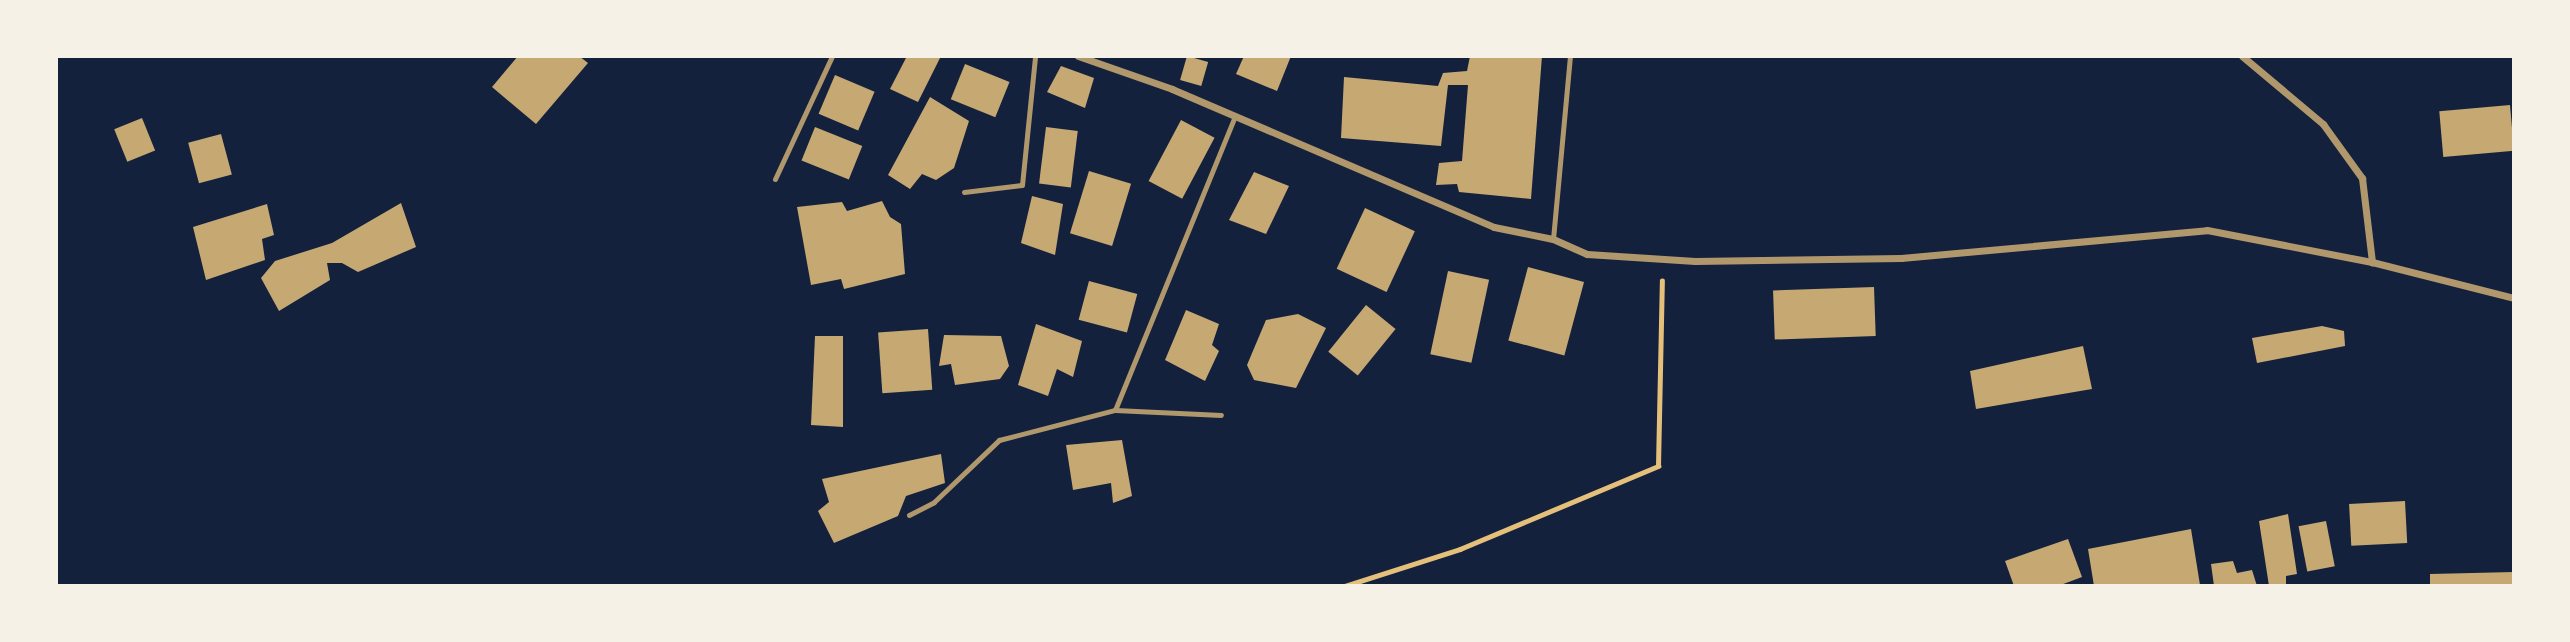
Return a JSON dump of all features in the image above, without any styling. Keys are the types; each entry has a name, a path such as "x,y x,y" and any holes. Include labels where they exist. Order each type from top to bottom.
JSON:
{"street":[{"path":"1078,56 1235,116 1494,227 1553,239 1587,254 1662,259 1900,258 2207,230 2372,262 2514,298"},
{"path":"2242,56 2323,124 2362,178 2372,262"}],"lane":[{"path":"775,179 832,56"},
{"path":"964,192 1022,185 1035,56"},
{"path":"1553,239 1570,56"},
{"path":"1115,410 1235,116"},
{"path":"909,515 934,502 999,440 1115,410 1221,415"}],"path":[{"path":"1345,586 1460,549 1658,466 1662,259"}],"building":[{"path":"518,56 579,56 588,63 536,124 492,87"},
{"path":"907,56 941,56 918,102 890,89"},
{"path":"1187,56 1208,62 1201,86 1180,80"},
{"path":"1244,56 1291,56 1277,91 1236,74"},
{"path":"1470,56 1542,56 1531,199 1459,192 1457,184 1436,185 1439,163 1462,161 1468,85 1448,85 1441,146 1341,138 1344,77 1438,86 1443,73 1467,71"},
{"path":"965,64 1010,82 995,117 951,99"},
{"path":"1061,66 1094,78 1085,108 1047,92"},
{"path":"835,75 875,92 858,130 819,114"},
{"path":"930,97 969,121 954,168 936,180 922,174 910,189 888,175"},
{"path":"2510,105 2514,151 2443,157 2439,111"},
{"path":"142,118 155,150 127,162 114,129"},
{"path":"1181,120 1215,138 1182,199 1149,181"},
{"path":"815,127 862,146 849,179 802,160"},
{"path":"1046,127 1078,131 1071,187 1039,184"},
{"path":"221,134 232,175 199,183 188,143"},
{"path":"1089,171 1131,184 1112,246 1070,233"},
{"path":"1254,172 1289,186 1266,234 1229,220"},
{"path":"1032,196 1063,204 1055,255 1021,243"},
{"path":"882,201 890,217 901,224 905,274 844,289 841,279 811,285 797,207 842,202 847,211"},
{"path":"401,203 416,247 358,272 342,263 327,263 330,280 279,311 261,278 275,261 332,243"},
{"path":"267,204 274,235 262,239 265,260 206,280 193,227"},
{"path":"1365,208 1415,231 1387,292 1337,269"},
{"path":"1528,267 1584,282 1564,355 1508,340"},
{"path":"1448,271 1489,280 1471,363 1430,354"},
{"path":"1089,281 1137,294 1127,333 1079,320"},
{"path":"1874,287 1876,336 1775,339 1773,291"},
{"path":"1366,305 1396,329 1358,376 1328,352"},
{"path":"1186,310 1219,324 1212,345 1219,351 1205,381 1165,360"},
{"path":"1298,314 1326,328 1296,388 1254,380 1247,365 1266,320"},
{"path":"1036,324 1082,341 1073,377 1057,369 1048,396 1018,385"},
{"path":"2322,326 2344,331 2345,346 2257,363 2252,338"},
{"path":"928,329 932,390 882,393 878,332"},
{"path":"944,335 1001,336 1009,366 1000,379 955,385 951,364 939,366"},
{"path":"815,336 843,336 843,427 811,425"},
{"path":"2083,346 2092,389 1976,409 1970,371"},
{"path":"1122,440 1132,496 1113,503 1111,483 1073,490 1066,445"},
{"path":"941,454 945,483 906,496 898,516 834,543 818,511 829,502 822,479"},
{"path":"2405,501 2407,543 2351,546 2349,504"},
{"path":"2288,514 2297,574 2286,576 2286,586 2269,586 2259,521"},
{"path":"2326,521 2335,566 2307,571 2299,526"},
{"path":"2191,529 2200,585 2094,586 2088,549"},
{"path":"2068,539 2082,577 2058,586 2014,586 2005,561"},
{"path":"2233,561 2237,573 2252,570 2257,586 2214,586 2211,564"},
{"path":"2514,572 2514,586 2430,586 2430,574"}]}
